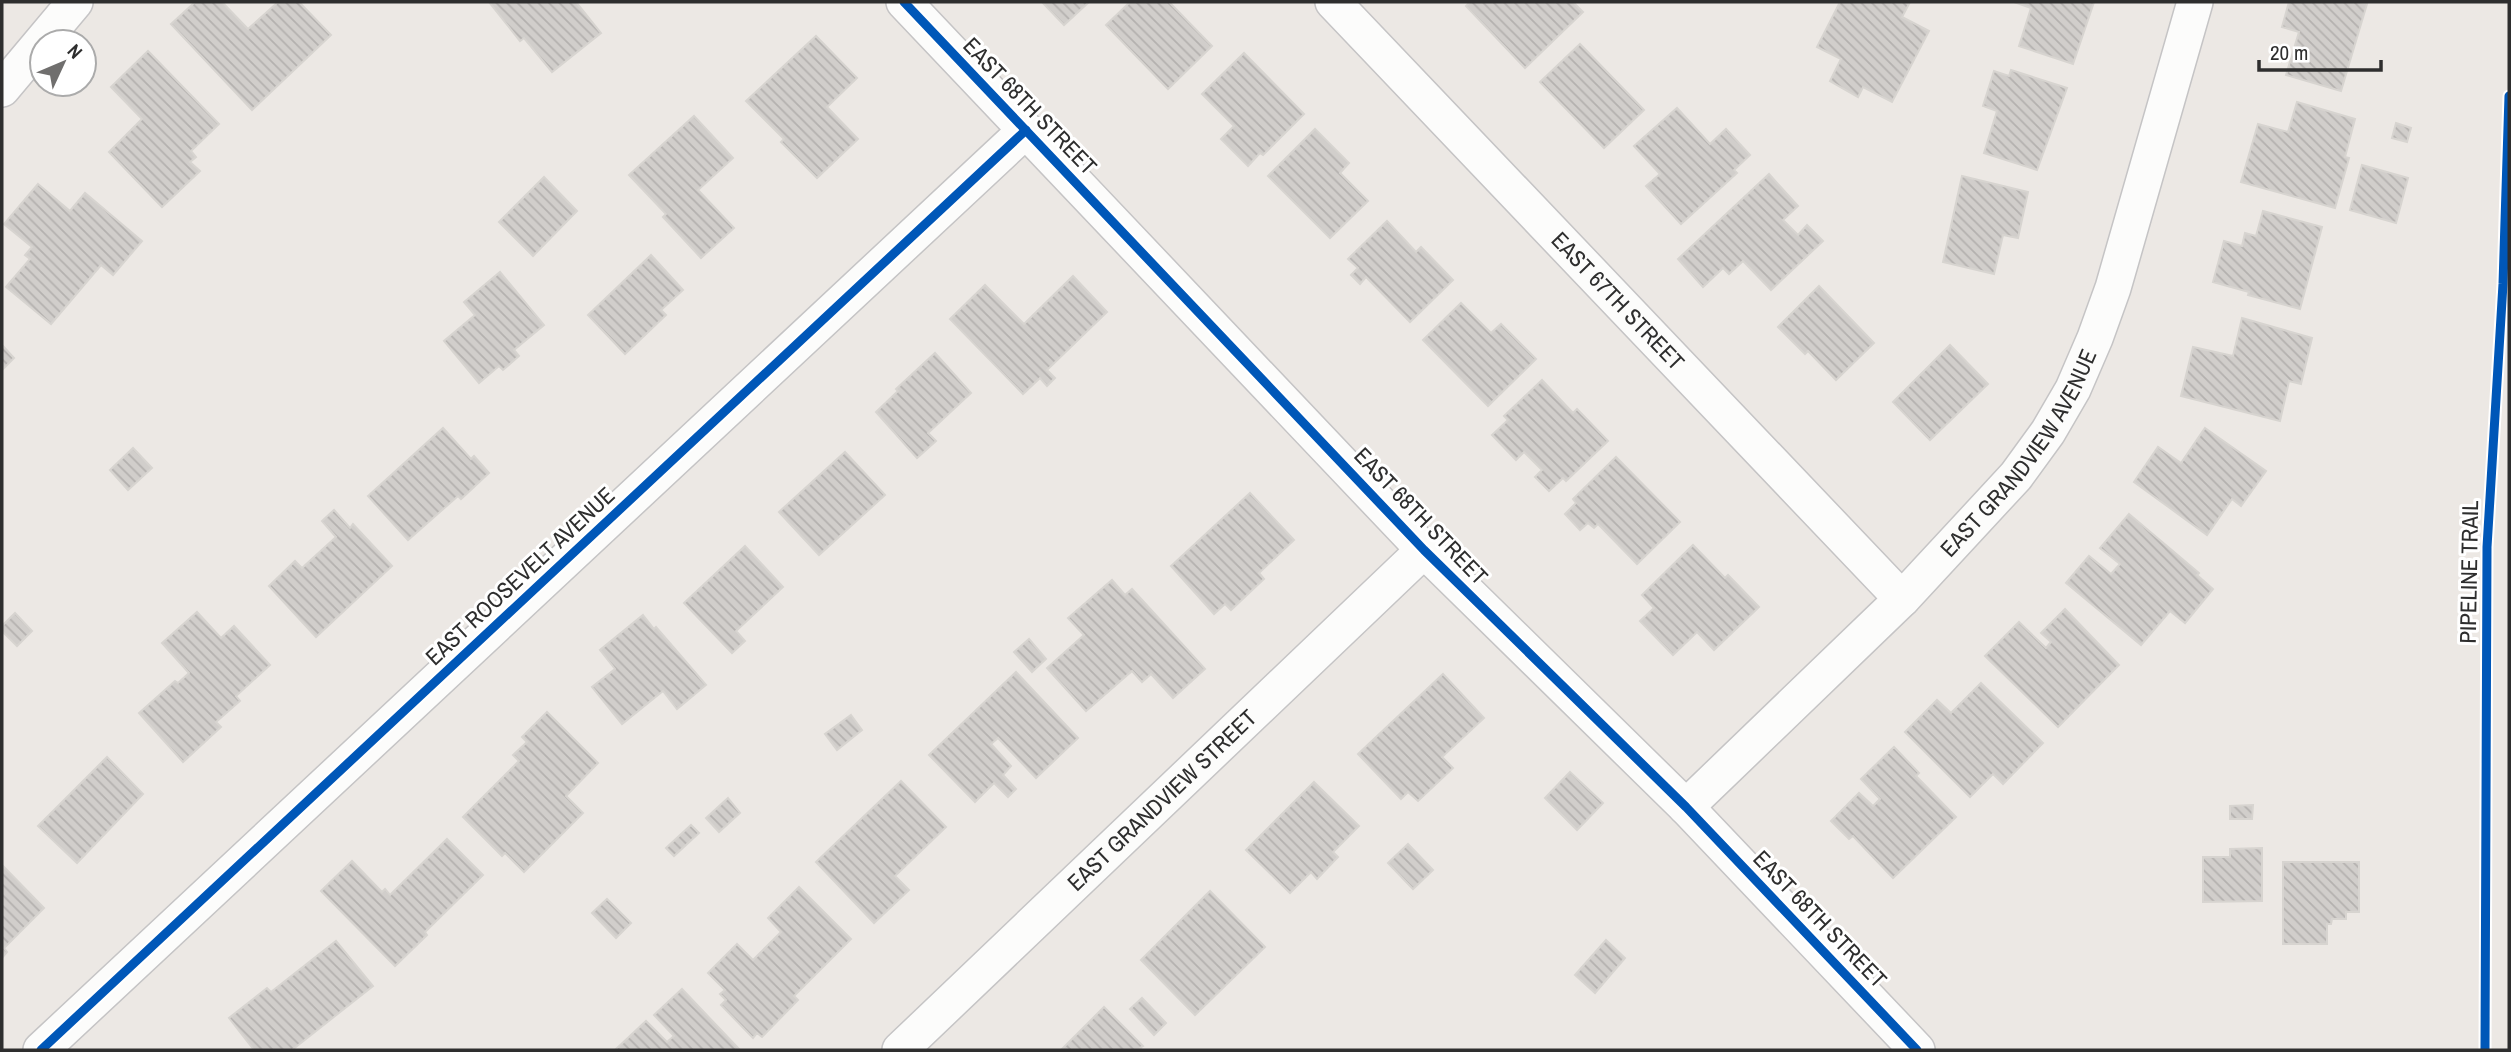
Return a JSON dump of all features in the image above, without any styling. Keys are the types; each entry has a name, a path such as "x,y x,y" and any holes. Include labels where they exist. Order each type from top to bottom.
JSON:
{"street":[{"path":"2,89 75,2"},
{"name":"EAST 68TH STREET","path":"904,2 1424,550 1686,807 1917,1050"},
{"name":"EAST 67TH STREET","path":"1333,2 1902,599"},
{"name":"EAST GRANDVIEW AVENUE","path":"1686,807 1902,599 2017,476 2048,432 2073,389 2113,288 2195,2"},
{"name":"EAST ROOSEVELT AVENUE","path":"41,1050 1026,130"},
{"name":"EAST GRANDVIEW STREET","path":"900,1050 1424,550"}],"building":[{"path":"195,2 222,2 248,29 278,2 299,2 331,35 252,110 171,24"},
{"path":"489,2 576,2 601,33 552,72 524,38 520,41"},
{"path":"1042,2 1089,2 1064,25"},
{"path":"1130,2 1169,2 1212,46 1168,89 1106,25"},
{"path":"1470,2 1573,2 1583,12 1525,68 1466,6"},
{"path":"1840,2 1910,2 1902,17 1929,31 1892,102 1863,87 1858,97 1830,81 1841,59 1817,47"},
{"path":"2014,2 2094,2 2073,64 2019,46 2031,8"},
{"path":"2289,2 2367,4 2341,91 2286,75 2299,32 2282,27"},
{"path":"816,36 857,78 827,107 858,139 817,178 781,142 784,139 746,101"},
{"path":"1580,44 1644,110 1604,148 1540,82"},
{"path":"148,51 219,124 191,151 196,157 190,162 200,171 162,207 109,152 142,119 111,87"},
{"path":"1244,53 1304,114 1263,155 1260,153 1248,166 1221,139 1234,126 1202,94"},
{"path":"2011,70 2067,88 2037,170 1984,153 1997,111 1983,106 1994,71 2009,76"},
{"path":"2297,102 2355,119 2345,157 2349,158 2335,208 2241,182 2258,124 2288,132"},
{"path":"1677,108 1710,144 1726,129 1750,155 1734,170 1737,173 1681,224 1646,186 1660,174 1634,146"},
{"path":"694,116 733,158 698,190 734,228 701,258 663,217 666,214 629,175"},
{"path":"2396,123 2411,128 2407,142 2392,138"},
{"path":"1315,129 1349,163 1340,173 1368,201 1330,238 1268,176"},
{"path":"2362,165 2408,178 2396,223 2350,210"},
{"path":"1769,174 1798,206 1783,220 1798,235 1807,225 1823,241 1771,290 1743,261 1729,274 1723,268 1703,287 1678,259"},
{"path":"1962,176 2028,192 2018,238 2003,235 1994,274 1943,262"},
{"path":"544,177 577,211 533,256 499,222"},
{"path":"38,184 70,211 85,193 142,241 113,275 101,265 51,324 6,287 30,259 25,255 32,247 4,224"},
{"path":"2263,211 2322,227 2300,309 2213,282 2224,241 2242,246 2245,233 2256,236"},
{"path":"1387,221 1416,252 1421,247 1453,280 1410,322 1366,277 1360,284 1351,275 1358,268 1348,259"},
{"path":"651,255 683,290 661,310 666,315 625,354 588,315"},
{"path":"500,272 544,325 514,350 519,356 503,370 499,366 479,383 444,341 475,315 464,302"},
{"path":"1073,276 1107,312 1047,370 1055,378 1047,386 1040,378 1023,394 950,319 985,285 1024,324"},
{"path":"1819,286 1874,343 1836,380 1808,351 1805,354 1778,327"},
{"path":"1461,303 1491,333 1501,324 1536,359 1488,406 1423,340"},
{"path":"2242,318 2312,338 2301,384 2289,381 2280,421 2181,396 2193,347 2233,356"},
{"path":"2,345 14,358 2,370"},
{"path":"1950,345 1988,384 1930,440 1893,402"},
{"path":"935,353 971,393 928,433 936,441 917,458 876,412 898,391 896,389"},
{"path":"1542,380 1573,413 1577,409 1608,441 1566,481 1563,478 1549,491 1535,477 1542,470 1524,452 1516,460 1492,435 1508,420 1504,416"},
{"path":"443,428 471,459 474,456 489,473 461,499 458,496 408,540 368,496"},
{"path":"2205,428 2266,471 2241,506 2232,499 2207,535 2134,482 2158,447 2181,463"},
{"path":"133,448 152,468 128,490 110,470"},
{"path":"845,452 885,495 819,555 779,512"},
{"path":"1616,457 1680,522 1637,564 1598,524 1594,528 1588,523 1580,530 1565,514 1576,503 1573,499"},
{"path":"1250,493 1294,540 1259,573 1264,579 1231,610 1225,604 1214,614 1171,566"},
{"path":"334,510 350,528 353,524 392,566 316,637 269,586 295,561 302,568 336,537 322,521"},
{"path":"2129,514 2199,573 2197,575 2213,589 2185,623 2170,611 2141,645 2066,583 2089,556 2111,574 2120,564 2100,548"},
{"path":"1693,545 1725,578 1728,575 1759,607 1714,650 1697,632 1673,655 1640,621 1654,608 1642,595"},
{"path":"745,546 783,587 736,631 745,641 732,653 684,603"},
{"path":"1112,580 1125,595 1132,589 1205,669 1173,698 1151,674 1142,682 1132,671 1086,711 1047,668 1084,635 1068,618"},
{"path":"2065,609 2119,665 2058,727 1985,656 2019,622 2046,648 2051,642 2041,633"},
{"path":"197,612 221,638 234,626 270,665 236,696 240,701 216,722 221,727 183,762 139,713 175,681 178,683 189,673 162,643"},
{"path":"15,613 32,631 17,646 2,631 2,626"},
{"path":"643,615 706,685 677,709 663,691 622,724 592,687 615,669 600,650"},
{"path":"1029,639 1046,659 1032,672 1014,652"},
{"path":"1016,672 1078,738 1036,778 998,738 991,744 1011,766 1003,775 1016,789 1008,797 994,783 975,802 929,755"},
{"path":"1443,674 1484,718 1442,757 1453,768 1418,801 1408,792 1401,799 1358,754"},
{"path":"1981,683 2043,743 2003,784 1993,774 1970,797 1905,732 1937,700 1951,713"},
{"path":"547,712 598,763 566,796 583,813 524,872 505,853 502,856 463,817 519,761 513,755 527,742 522,737"},
{"path":"851,715 862,730 837,750 825,734"},
{"path":"1894,747 1919,773 1916,776 1956,817 1893,878 1853,836 1849,839 1831,821 1859,793 1873,806 1880,799 1861,779"},
{"path":"107,757 143,794 77,863 38,826"},
{"path":"1570,772 1603,803 1577,830 1545,798"},
{"path":"901,781 946,827 895,876 909,890 874,923 816,862"},
{"path":"1314,782 1359,826 1333,852 1338,857 1317,879 1311,872 1290,893 1246,850"},
{"path":"728,798 740,813 719,832 706,818"},
{"path":"2253,805 2252,819 2230,819 2230,806"},
{"path":"691,825 699,833 674,856 666,848"},
{"path":"447,839 483,875 395,966 321,891 352,861 382,892 385,889 390,895"},
{"path":"1408,844 1433,870 1413,889 1388,863"},
{"path":"2262,848 2262,901 2203,902 2203,857 2230,857 2230,849"},
{"path":"2283,862 2359,862 2359,912 2346,912 2346,919 2332,919 2331,924 2327,924 2327,944 2283,944"},
{"path":"2,865 44,908 4,948 7,952 2,958"},
{"path":"799,887 851,939 794,996 798,1000 762,1037 757,1033 753,1038 721,1005 726,1000 720,994 725,990 708,973 737,944 753,960 781,932 768,918"},
{"path":"1210,891 1265,947 1195,1015 1141,960"},
{"path":"607,899 631,923 616,938 592,913"},
{"path":"1606,940 1625,958 1595,993 1575,975"},
{"path":"336,941 373,986 292,1050 254,1050 229,1018 267,988 271,992"},
{"path":"682,989 740,1050 615,1050 646,1021 667,1042 674,1036 654,1015"},
{"path":"1142,998 1166,1023 1154,1035 1130,1009"},
{"path":"1104,1007 1143,1046 1140,1048 1142,1050 1061,1050"}],"cycle path":[{"path":"904,2 1424,550 1686,807 1917,1050"},
{"name":"PIPELINE TRAIL","path":"2485,1050 2487,547 2503,284 2509,96"},
{"path":"41,1050 1026,130"}]}
